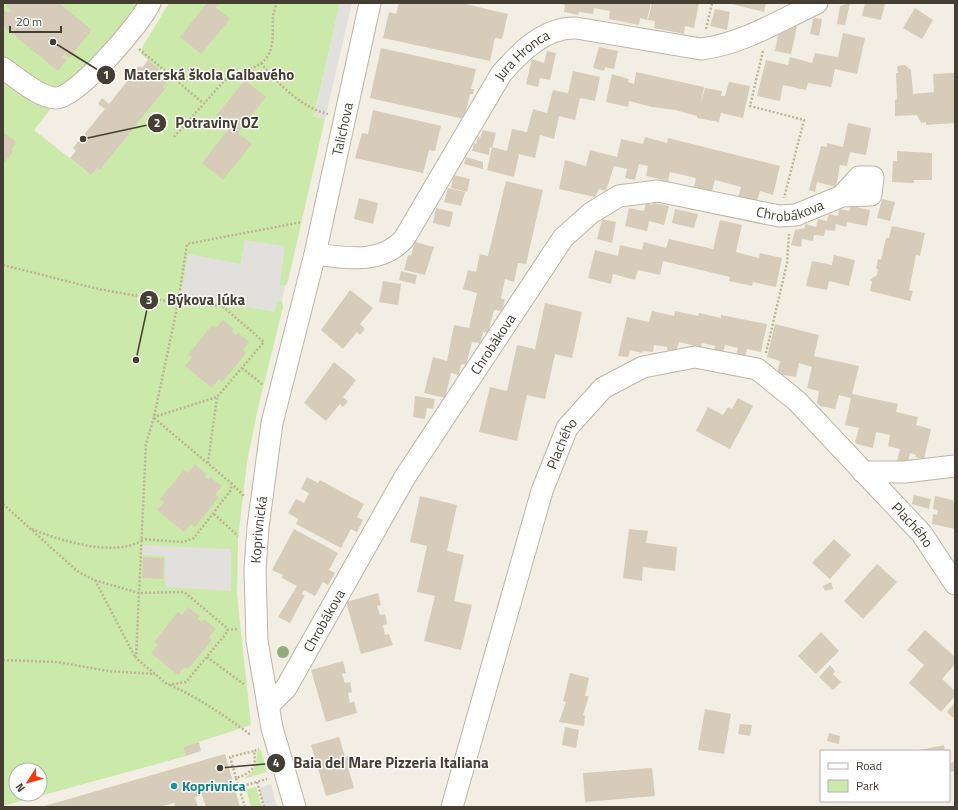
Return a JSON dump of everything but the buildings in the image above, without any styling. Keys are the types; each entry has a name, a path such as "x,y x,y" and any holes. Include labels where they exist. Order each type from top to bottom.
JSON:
{"street":[{"path":"3,68 44,95 55,98 63,97 96,70 131,31 150,3"},
{"name":"Talichova","path":"315,254 370,3"},
{"name":"Jura Hronca","path":"315,254 355,259 379,256 388,253 399,245 502,74 518,54 550,33 563,29 576,28 706,48 727,43 817,3"},
{"name":"Chrobákova","path":"268,706 286,688 405,477 563,238 591,214 619,196 658,191 785,216 796,215 842,196"},
{"name":"Koprivnická","path":"295,807 268,706 257,641 255,610 258,527 272,423 315,254"},
{"name":"Plachého","path":"452,807 542,491 566,428 603,388 643,367 695,357 758,369 797,401 922,534 955,584"},
{"path":"863,472 904,472 955,466"}],"path":[{"path":"174,137 226,79 236,73 261,63 269,52 274,38 272,16 277,3"},
{"path":"705,34 712,3"},
{"path":"764,44 750,106 804,120 785,216 787,263 765,358"},
{"path":"137,48 203,103"},
{"path":"261,63 282,87 314,111 328,114"},
{"path":"136,658 146,444 154,417 178,303 187,244 285,225"},
{"path":"3,265 98,289 178,303 222,306 264,342 217,397 154,417"},
{"path":"242,368 265,387"},
{"path":"208,463 217,397"},
{"path":"30,528 48,536 112,548 132,546 141,540 183,542 194,538 231,490 231,483 154,417"},
{"path":"3,504 77,571 94,580 139,593 184,592 226,627 228,632 186,682 168,685"},
{"path":"214,514 240,538"},
{"path":"94,580 136,658 168,685 186,692 229,718 251,735"},
{"path":"207,657 249,687"},
{"path":"3,660 57,662 108,671 155,674"},
{"path":"245,807 230,757 263,747"},
{"path":"236,778 245,775 252,769 256,761 254,750"},
{"path":"239,787 272,778"},
{"path":"257,782 264,807"}],"green space":[{"path":"3,3 143,3 70,85 34,130 91,175 97,168 100,170 166,88 163,86 169,77 141,54 143,46 169,3 340,3 314,116 325,119 288,281 285,286 280,285 245,240 241,264 274,312 277,300 282,301 283,307 258,408 247,462 238,539 237,594 251,725 183,747 186,756 48,794 48,762 8,762 8,802 18,802 3,806"},
{"path":"261,750 267,772 243,779 253,770 256,764 257,751"},
{"path":"256,787 262,807 251,807 246,789"}],"shaded area":[{"path":"340,3 352,3 325,119 314,117"},
{"path":"245,240 285,246 280,285 285,286 282,301 277,300 274,312 181,295 188,254 241,264"},
{"path":"143,545 231,549 231,591 165,587 165,556 142,555"},
{"path":"271,784 277,807 264,807 259,788"}],"place":[{"name":"Materská škola Galbavého","path":"53,42"},
{"name":"Potraviny OZ","path":"83,139"},
{"name":"Býkova lúka","path":"136,360"},
{"name":"Baia del Mare Pizzeria Italiana","path":"220,768"},
{"name":"Koprivnica","path":"174,786"}]}
